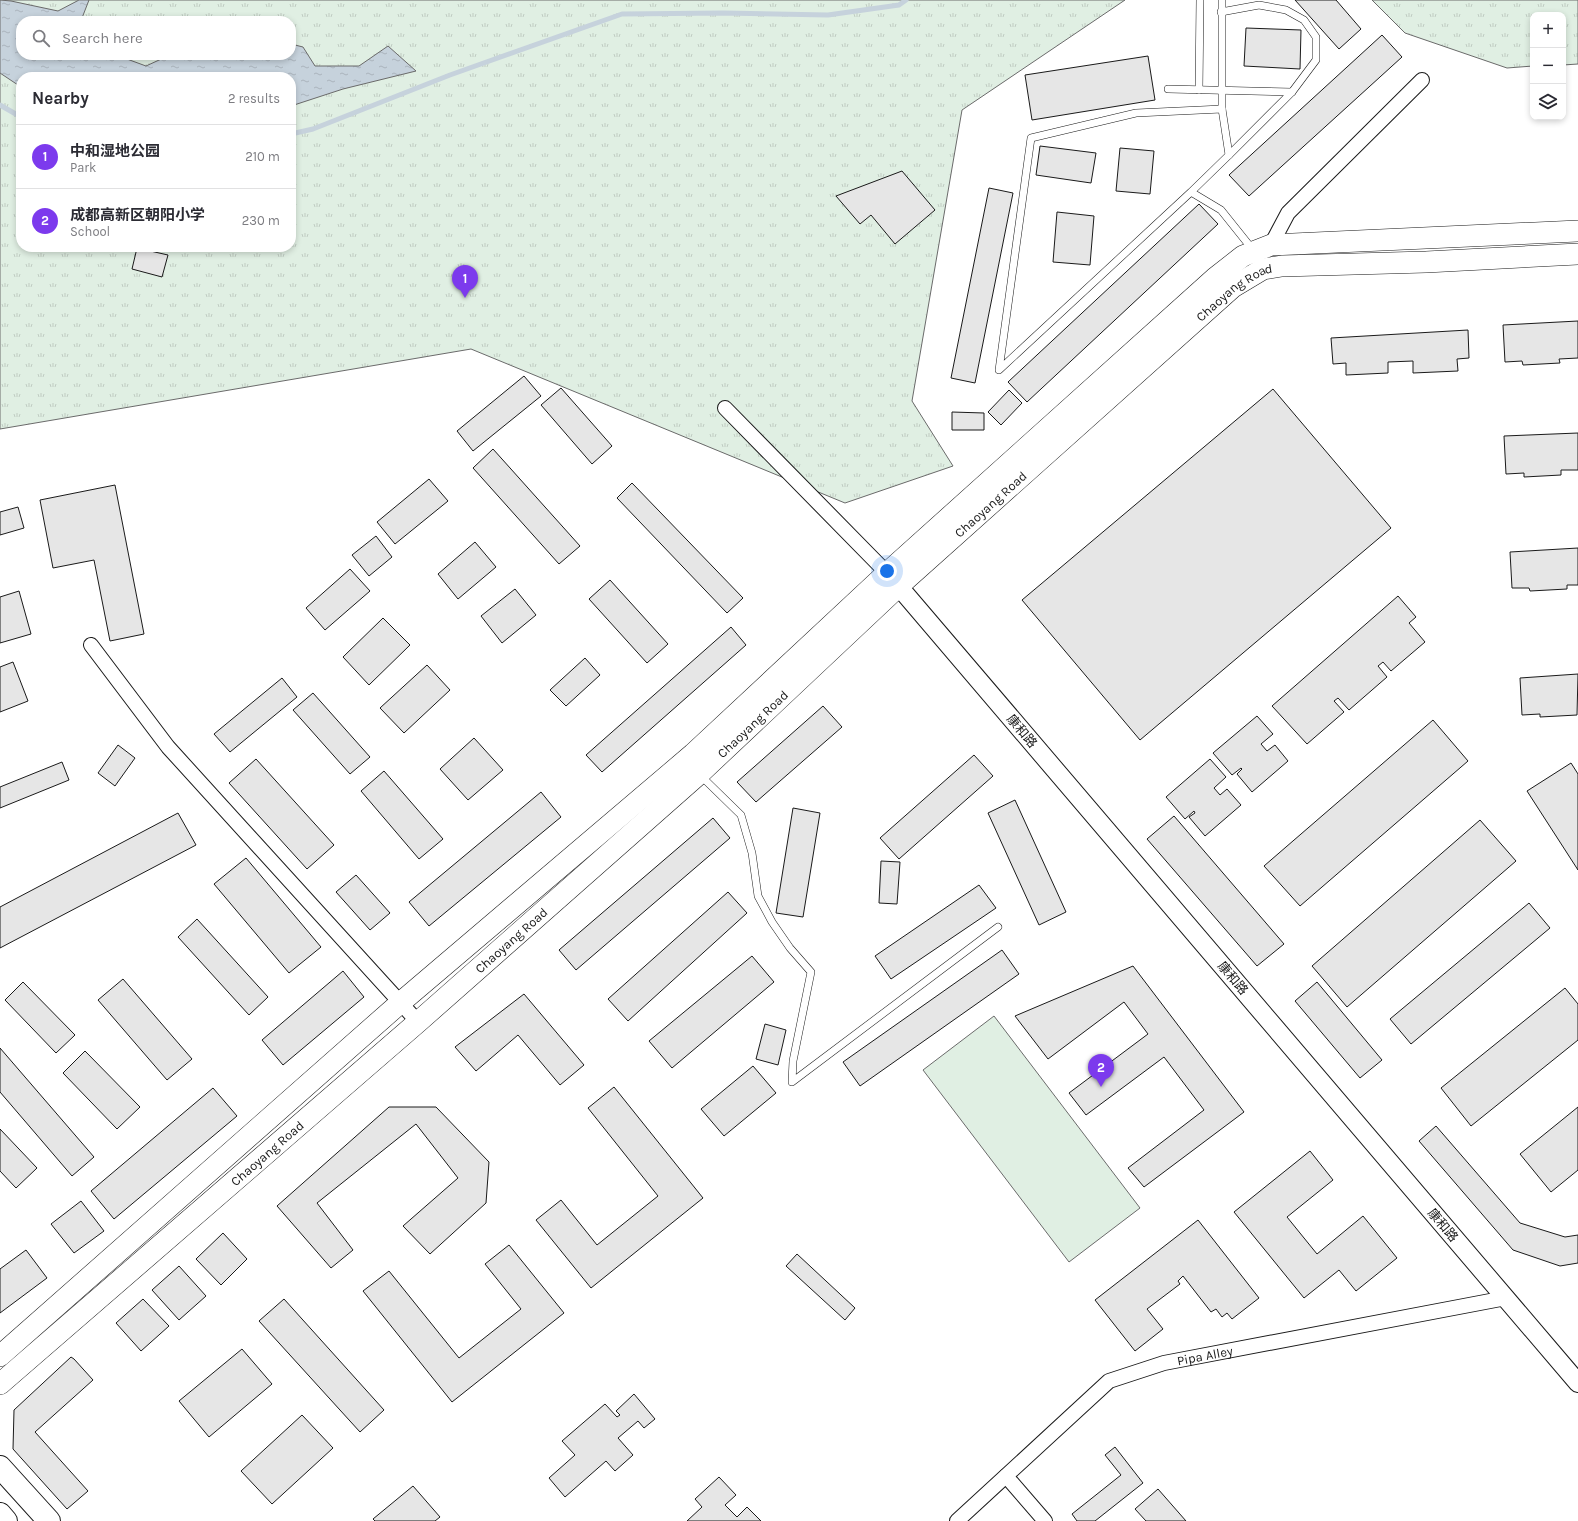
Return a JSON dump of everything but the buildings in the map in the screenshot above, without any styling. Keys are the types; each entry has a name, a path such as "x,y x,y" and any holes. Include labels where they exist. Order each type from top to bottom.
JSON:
{"main road":[{"path":"1263,248 1578,232"},
{"name":"Chaoyang Road","path":"0,1384 418,1022 699,774 893,580 1215,278 1243,256 1263,248"},
{"name":"Chaoyang Road","path":"0,1356 400,1003 693,754 893,580 1027,470 1233,287 1264,269 1282,266 1426,262 1578,254"},
{"path":"0,1467 49,1521"},
{"path":"0,1514 6,1521"}],"street":[{"name":"Chaoyang Road","path":"1263,248 1288,213 1422,80"},
{"path":"724,408 893,580"},
{"name":"康和路","path":"893,580 1578,1383"},
{"path":"91,645 168,747 418,1022"},
{"name":"Pipa Alley","path":"957,1521 1109,1381 1164,1363 1506,1298"},
{"path":"1006,1476 1045,1521"}],"lane":[{"path":"1200,0 1200,90"},
{"path":"1222,0 1222,109 1229,155"},
{"path":"1221,12 1259,5 1286,10 1304,20 1316,37 1316,60 1292,92 1229,155 999,370 1031,138 1136,113 1222,109"},
{"path":"1168,89 1292,92"},
{"path":"1191,192 1221,210 1263,248"},
{"path":"699,774 741,815 752,853 758,896 772,922 790,948 811,972 792,1061 792,1082 998,927"}],"green space":[{"path":"0,0 1125,0 962,110 912,401 953,466 845,503 471,349 0,429"},
{"path":"1372,0 1578,0 1578,64 1566,65 1566,12 1530,12 1530,66 1507,68 1405,33"},
{"path":"994,1016 1140,1208 1069,1262 923,1070"}],"water":[{"path":"0,0 58,11 79,0 89,0 83,16 16,16 16,60 130,60 146,66 159,60 296,60 296,45 303,47 315,66 359,66 388,46 416,71 343,89 296,104 296,72 16,72 16,84 0,73"}],"waterway":[{"path":"296,133 313,129 450,75 622,14 723,13 828,15 899,5 906,0"},
{"path":"0,105 16,114"}],"place":[{"name":"中和湿地公园","path":"465,298"},
{"name":"成都高新区朝阳小学","path":"1101,1087"}]}
